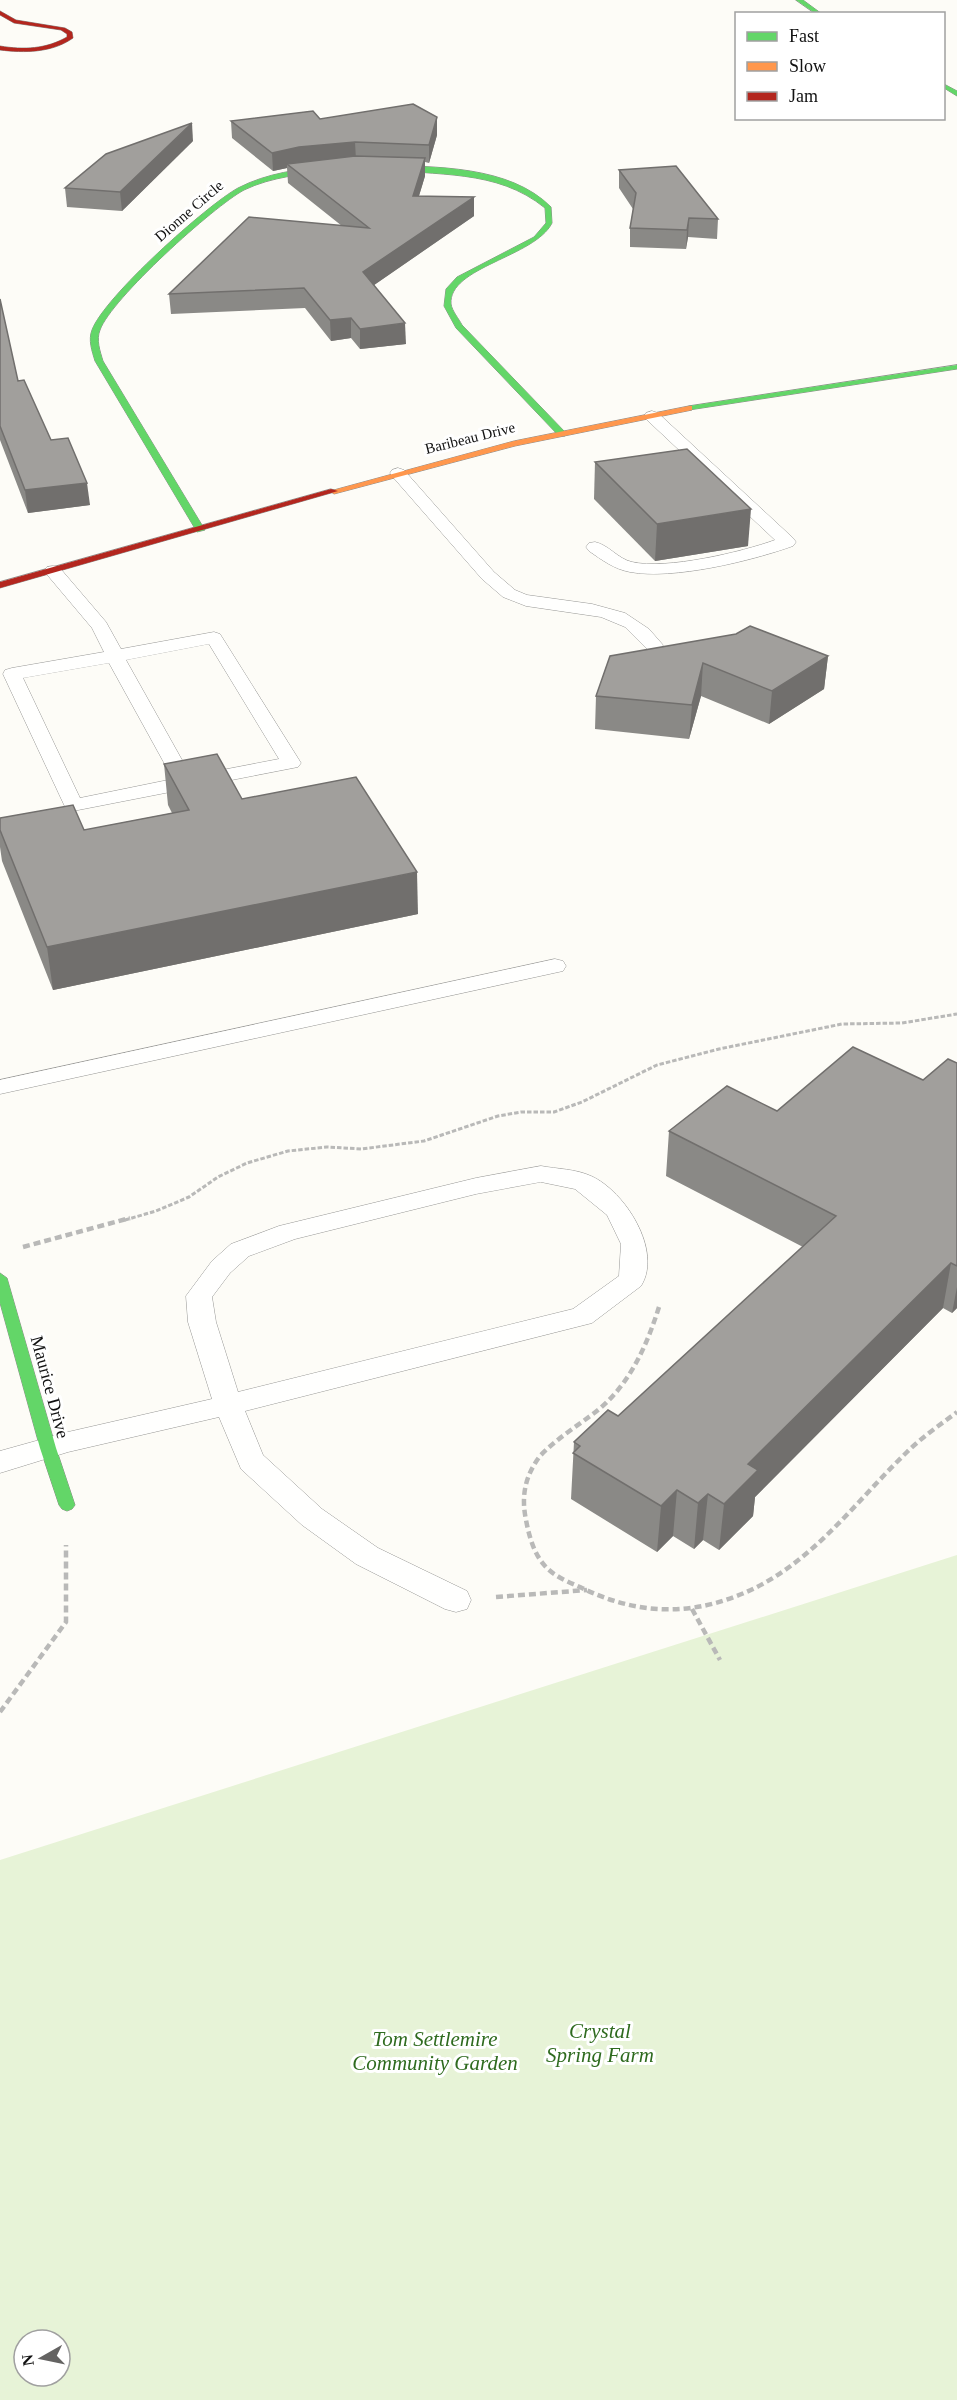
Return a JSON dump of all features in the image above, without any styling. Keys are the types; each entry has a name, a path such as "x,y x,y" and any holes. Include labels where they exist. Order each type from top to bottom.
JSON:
{"street":[{"path":"799,0 817,12"},
{"path":"0,13 14,21 63,29 69,33 70,38 64,43 31,50 0,48"},
{"path":"363,167 417,169 480,178 516,187 548,207 551,213 548,228 543,235 533,243 467,273 447,291 446,300 447,309 470,336 562,434"},
{"name":"Dionne Circle","path":"200,530 99,361 94,334 97,325 128,290 230,195 242,188 276,176 345,168"},
{"name":"Baribeau Drive","path":"0,585 398,473 562,434 830,384 957,367"},
{"name":"Maurice Drive","path":"0,1278 48,1448 67,1505"}],"lane":[{"path":"595,547 615,561 630,567 646,569 745,555 787,542 652,416"},
{"path":"398,473 459,545 502,589 516,597 532,601 604,612 629,620 645,633 654,645"},
{"path":"53,571 100,626 185,783"},
{"path":"214,638 291,763 73,805 12,674 116,656 214,638"},
{"path":"0,1087 555,966"},
{"path":"0,1462 48,1448 228,1405 582,1316 632,1280 634,1244 617,1210 583,1182 541,1174 476,1186 288,1232 240,1250 220,1267 199,1296 202,1322 228,1405 251,1461 312,1517 368,1556 415,1582 456,1600"}],"path":[{"path":"22,1247 156,1211 189,1197 218,1177 247,1163 288,1150 327,1147 361,1149 424,1141 498,1116 521,1112 554,1112 582,1102 657,1065 719,1048 842,1024 902,1023 957,1014"},
{"path":"633,1262 667,1280 651,1336 608,1401 543,1451 526,1478 524,1511 531,1541 548,1570 619,1604 657,1610 692,1608 738,1598 779,1574 833,1530 918,1440 957,1412"},
{"path":"0,1712 66,1622 67,1505"},
{"path":"456,1600 590,1590"},
{"path":"692,1608 720,1659"}],"green space":[{"name":"Crystal Spring Farm","path":"957,1555 957,2400 0,2400 0,1860"}],"building":[{"path":"413,104 437,117 429,145 355,142 299,147 272,153 231,121 313,111 320,119"},
{"path":"192,123 120,192 65,188 106,154"},
{"path":"355,156 425,158 413,196 474,197 363,272 405,323 360,329 351,318 330,320 304,288 169,294 249,217 369,228 287,164"},
{"path":"676,166 718,219 689,218 687,230 630,228 636,193 619,170"},
{"path":"0,299 18,381 24,380 51,440 68,438 87,483 25,490 0,426"},
{"path":"687,449 751,509 657,524 595,462"},
{"path":"750,626 828,656 772,691 703,663 692,705 596,696 610,656 736,634"},
{"path":"217,754 242,799 356,777 417,872 47,947 0,830 0,818 73,805 84,830 189,810 164,764"},
{"path":"853,1047 923,1080 948,1059 957,1063 957,1266 951,1263 748,1464 758,1470 724,1504 708,1494 698,1503 677,1490 661,1506 573,1453 580,1446 574,1442 608,1410 618,1416 836,1216 669,1131 727,1086 777,1111"}],"traffic: fast":[{"path":"799,0 817,12"},
{"path":"945,87 957,94"},
{"path":"380,167 445,171 492,179 514,185 533,195 548,207 549,223 537,238 460,278 449,291 447,306 459,326 562,434"},
{"path":"200,530 99,361 94,341 96,329 103,315 135,279 230,196 266,179 331,168"},
{"path":"689,408 957,367"},
{"path":"0,1278 48,1448 67,1505"}],"traffic: slow":[{"path":"334,491 514,444 689,408"}],"traffic: jam":[{"path":"0,13 14,21 63,29 70,33 70,38 45,48 27,50 0,48"},
{"path":"0,585 334,491"}],"park label":[{"name":"Tom Settlemire Community Garden","path":"435,2051"}]}
